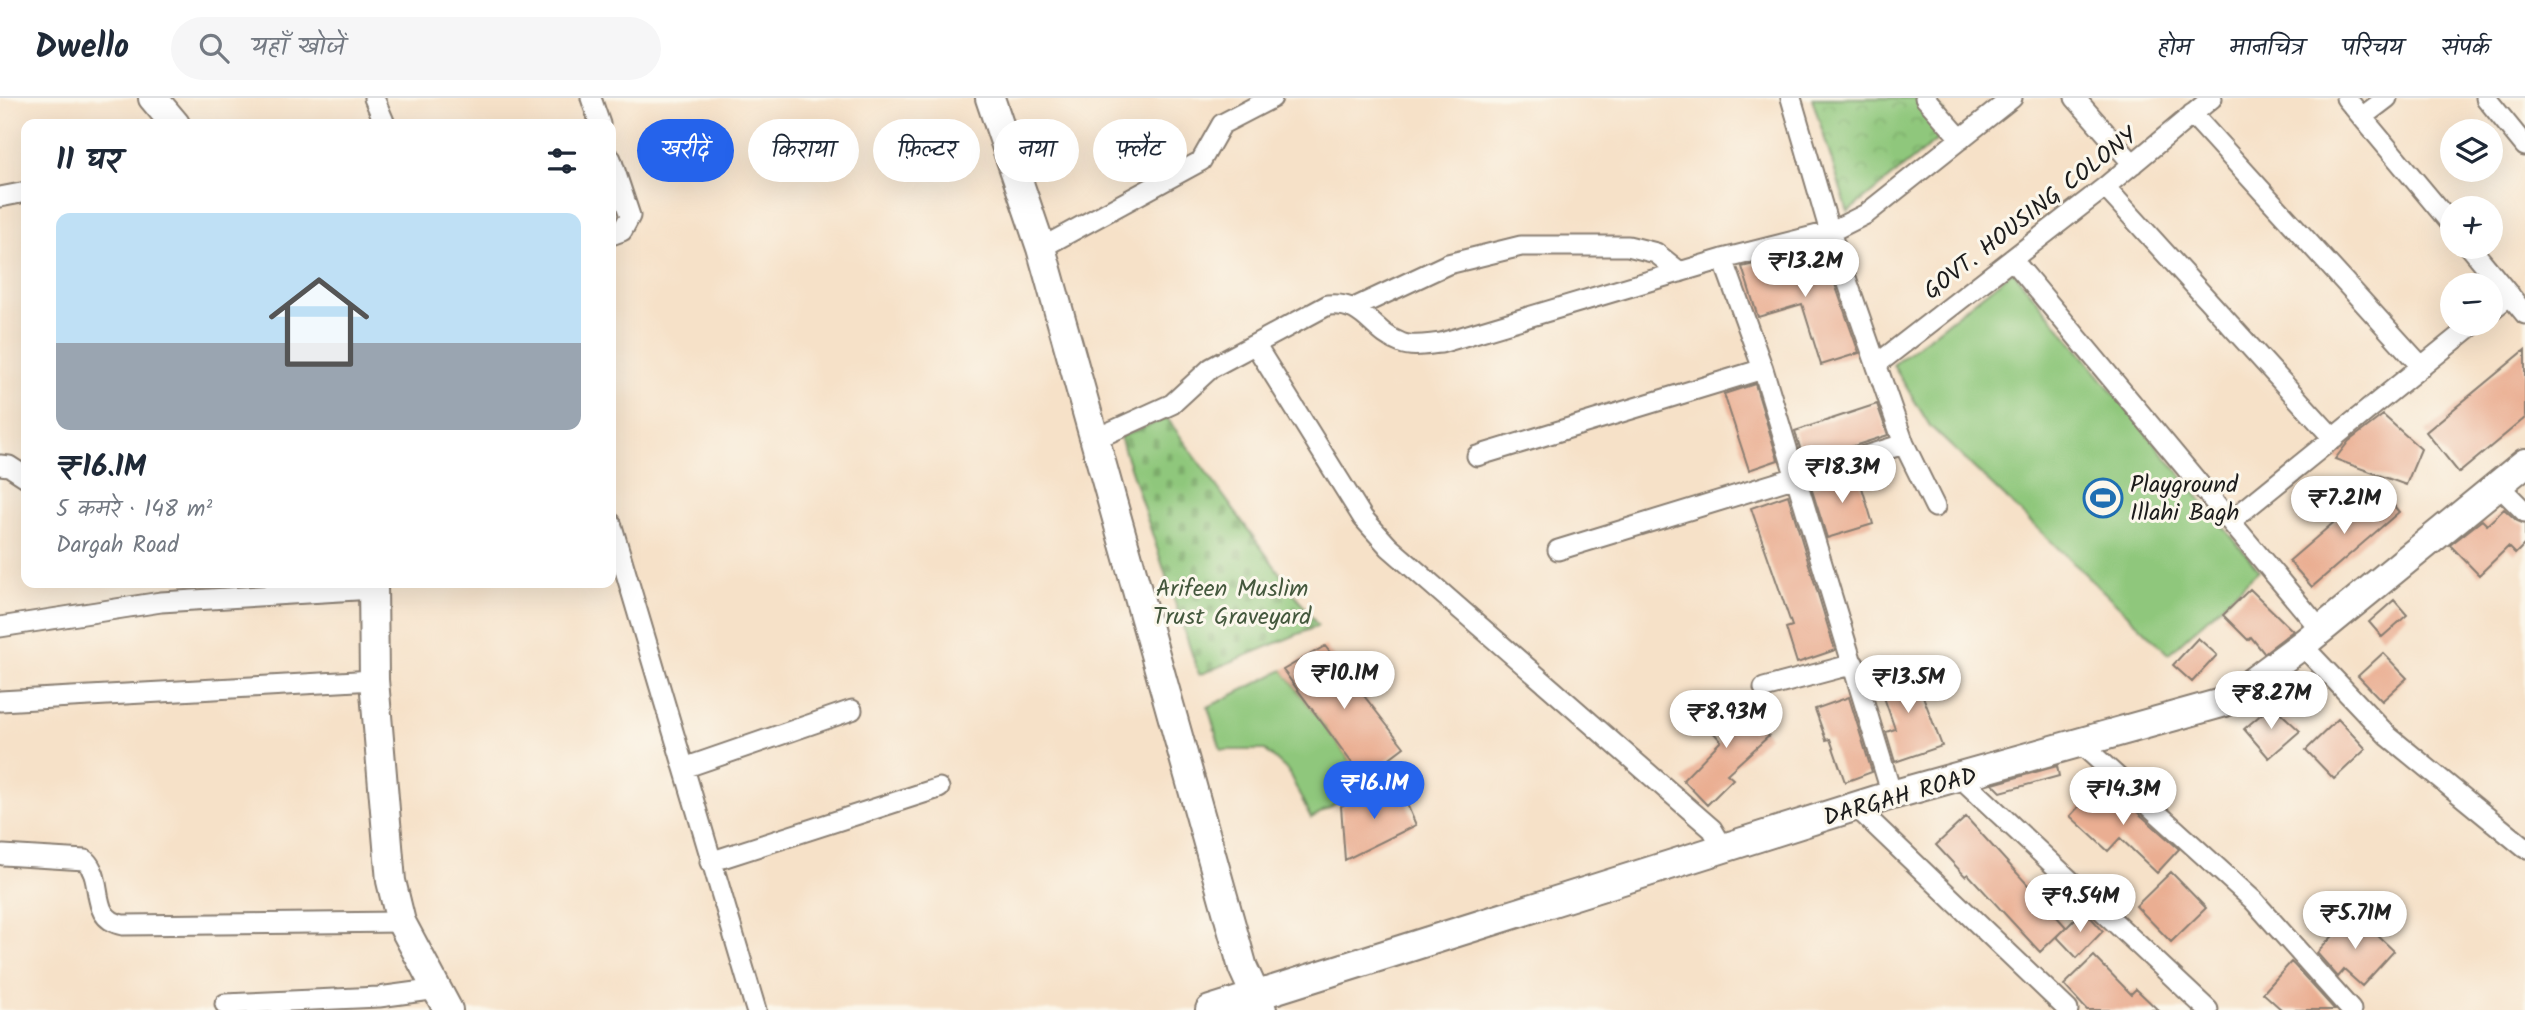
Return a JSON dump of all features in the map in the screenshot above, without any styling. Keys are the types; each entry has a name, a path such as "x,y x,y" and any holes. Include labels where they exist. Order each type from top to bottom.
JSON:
{"street":[{"path":"153,98 171,119"},
{"path":"374,98 383,119"},
{"path":"591,98 598,119"},
{"path":"990,98 1041,248 1243,968 1259,1004"},
{"path":"1041,248 1201,161 1222,124 1272,98"},
{"path":"1791,98 1830,232 1904,444 1935,507"},
{"path":"1925,98 1961,139"},
{"path":"1095,439 1172,404 1211,368 1328,305 1343,304 1354,308 1403,344 1441,343 1723,259 1830,232 1867,214 2012,98"},
{"path":"2075,98 2133,164"},
{"name":"GOVT. HOUSING COLONY","path":"1877,364 2105,187 2212,98"},
{"path":"2346,98 2440,211"},
{"path":"2362,117 2386,98"},
{"path":"2486,98 2525,146"},
{"path":"2192,114 2422,367"},
{"path":"616,175 629,216 622,231 616,233"},
{"path":"2105,187 2334,439"},
{"path":"0,197 21,193"},
{"path":"1354,308 1448,264 1521,246 1628,246 1657,253 1680,272"},
{"path":"1723,259 1763,369 1892,796"},
{"path":"2012,259 2232,520 2311,637 2388,736 2525,848"},
{"path":"2480,259 2525,314"},
{"path":"2503,301 2510,295"},
{"path":"2232,520 2459,336"},
{"path":"1256,346 1363,518 1389,547 1712,829 1724,849"},
{"path":"1477,456 1763,369"},
{"path":"1558,550 1904,444"},
{"name":"DARGAH ROAD","path":"1210,1010 1259,1004 1856,807 2225,702 2311,637 2525,463"},
{"path":"0,465 9,466 21,474"},
{"path":"2499,486 2525,512"},
{"path":"616,540 756,1010"},
{"path":"0,627 162,602 347,588"},
{"path":"373,588 374,680 383,813 391,881 401,922 443,999"},
{"path":"1764,688 1854,664"},
{"path":"0,701 374,680"},
{"path":"684,768 852,710"},
{"path":"2080,743 2252,900 2351,1010"},
{"path":"1961,778 2208,1010"},
{"path":"710,862 939,788"},
{"path":"1856,807 2068,1010"},
{"path":"3,855 85,860 93,873 100,909 107,919 123,925 401,922"},
{"path":"225,1004 379,997 443,999"}],"green space":[{"path":"1812,98 1932,98 1944,112 1943,135 1848,212"},
{"name":"Playground Illahi Bagh","path":"2013,271 2259,570 2169,654 1930,426 1893,365"},
{"name":"Arifeen Muslim Trust Graveyard","path":"1167,418 1318,626 1199,675 1120,437"},
{"path":"1283,670 1363,778 1339,802 1311,818 1288,771 1265,750 1221,750 1208,707"}],"building":[{"path":"1822,247 1859,353 1821,365 1802,304 1758,317 1742,267"},
{"path":"2525,350 2525,418 2459,473 2426,432"},
{"path":"1755,384 1778,460 1749,470 1724,394"},
{"path":"1877,404 1888,435 1810,460 1806,450 1801,451 1795,431"},
{"path":"2383,415 2421,449 2406,485 2335,459 2349,441"},
{"path":"1857,471 1873,524 1827,538 1811,487"},
{"path":"2377,485 2399,512 2312,587 2289,561"},
{"path":"1788,495 1835,650 1797,663 1786,628 1792,626 1751,508"},
{"path":"2504,509 2517,521 2525,524 2525,544 2515,554 2508,547 2479,575 2450,545 2482,520 2487,525"},
{"path":"2250,589 2293,631 2264,653 2251,637 2248,640 2223,615"},
{"path":"2394,600 2407,615 2382,637 2369,622"},
{"path":"2198,638 2217,655 2192,682 2173,665"},
{"path":"1325,646 1404,747 1363,778 1283,670"},
{"path":"2383,653 2407,678 2382,701 2358,676"},
{"path":"1911,665 1942,746 1895,762 1886,732 1895,729 1877,677"},
{"path":"1734,697 1769,736 1727,774 1733,779 1707,805 1683,780 1721,741 1705,723"},
{"path":"1849,697 1872,772 1845,782 1830,739 1826,740 1815,709"},
{"path":"2272,705 2300,731 2269,758 2244,729"},
{"path":"2338,719 2366,749 2334,779 2306,750"},
{"path":"2057,766 2059,776 2001,792 1993,784"},
{"path":"2102,781 2179,849 2157,873 2120,838 2108,851 2070,816"},
{"path":"1399,786 1416,825 1345,860 1341,806"},
{"path":"1966,817 2066,927 2040,952 1968,874 1965,876 1936,845"},
{"path":"2171,872 2206,908 2171,942 2136,906"},
{"path":"2084,910 2103,931 2077,958 2057,937"},
{"path":"2354,913 2394,951 2362,986 2344,970 2338,977 2317,953"},
{"path":"2094,956 2131,994 2136,989 2158,1010 2087,1010 2064,985"},
{"path":"2291,962 2335,1010 2282,1010 2263,993"}],"place":[{"name":"Playground Illahi Bagh","path":"2103,498"}]}
